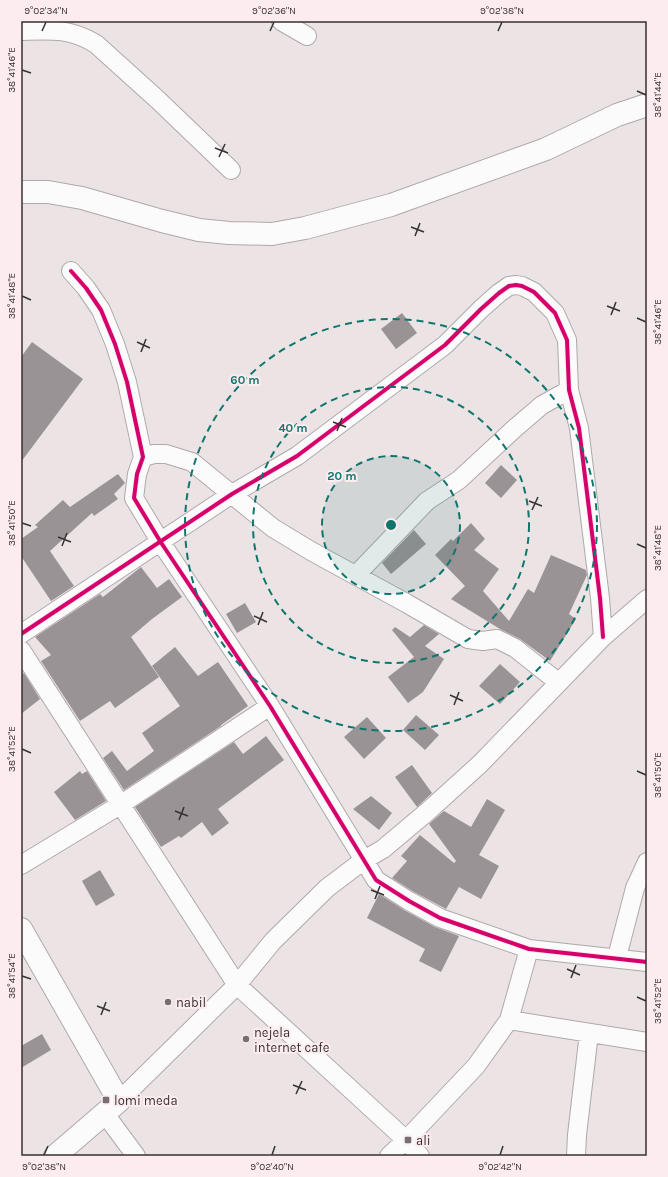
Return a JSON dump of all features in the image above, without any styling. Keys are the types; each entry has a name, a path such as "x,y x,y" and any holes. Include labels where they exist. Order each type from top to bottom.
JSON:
{"street":[{"path":"281,21 307,36"},
{"path":"21,31 50,30 73,32 87,38 96,44 158,100 231,170"},
{"path":"21,192 48,192 82,198 199,230 228,233 272,234 305,228 391,205 546,149 617,115 647,105"},
{"path":"71,271 86,288 101,310 115,344 127,382 143,457 134,487 134,498 160,541 270,706 376,880 408,901 440,918 529,949 617,957 647,962"},
{"path":"21,634 232,494 297,456 445,345 481,309 509,286 522,286 534,292 555,313 567,340 570,390 579,428 600,598 603,637"},
{"path":"356,575 427,501 459,480 542,405 570,390"},
{"path":"143,457 154,454 166,454 192,462 273,528 311,551 406,603 468,640 483,641 497,639 515,648 558,682"},
{"path":"55,1156 112,1108 237,985 273,941 326,888 364,860 383,849 427,812 480,764 603,637 647,599"},
{"path":"21,650 237,985 406,1140 420,1156"},
{"path":"21,865 120,805 270,706"},
{"path":"617,957 635,888 647,862"},
{"path":"21,929 136,1156"},
{"path":"389,1156 476,1066 509,1020 529,949"},
{"path":"509,1020 647,1042"},
{"path":"576,1156 577,1135 589,1033"}],"building":[{"path":"402,313 417,333 396,349 381,329"},
{"path":"32,342 83,379 21,462 21,357"},
{"path":"501,465 517,480 501,498 485,483"},
{"path":"118,474 125,483 114,494 118,499 94,516 92,513 50,551 74,586 51,601 21,556 21,539 38,527 35,525 63,500 70,507"},
{"path":"471,523 485,539 474,550 499,569 483,591 509,621 528,589 534,593 551,555 586,570 587,575 569,614 576,619 550,661 520,639 500,629 451,599 465,586 435,555 451,539 453,541"},
{"path":"414,530 426,544 391,574 382,563"},
{"path":"141,567 157,588 169,579 182,597 152,619 131,637 159,677 115,708 110,701 80,721 41,661 51,655 35,637 100,594 103,597"},
{"path":"245,603 256,622 237,633 226,614"},
{"path":"424,625 439,634 425,646 444,659 423,692 408,703 388,677 414,657 392,630 395,627 410,637"},
{"path":"175,647 198,676 218,662 248,706 221,726 124,790 103,758 112,751 127,771 154,751 142,733 180,706 152,666"},
{"path":"500,664 520,682 500,704 479,686"},
{"path":"24,673 40,699 21,714 21,675"},
{"path":"416,715 439,735 425,750 403,730"},
{"path":"367,717 386,738 364,759 344,737"},
{"path":"266,736 284,760 218,809 229,823 212,836 202,822 181,838 179,836 161,847 135,807 234,742 243,754"},
{"path":"412,765 432,793 417,807 395,777"},
{"path":"80,771 82,774 87,771 106,801 75,820 54,792"},
{"path":"371,796 392,813 379,830 353,809"},
{"path":"487,799 505,810 479,855 499,866 481,899 459,887 446,909 392,878 407,861 401,856 420,835 454,863 456,861 429,824 444,811 471,827"},
{"path":"100,870 115,895 96,906 82,881"},
{"path":"379,894 435,927 459,936 441,972 419,961 425,949 367,918"},
{"path":"42,1034 51,1050 21,1068 21,1046"}],"cycle path":[{"path":"71,271 86,288 101,310 115,344 127,382 143,457 137,474 134,498 160,541 270,706 376,880 409,901 440,918 529,949 647,962"},
{"path":"21,634 232,494 297,456 445,345 499,293 509,286 516,285 522,286 534,292 555,313 567,340 569,390 579,428 600,598 603,637"}],"place":[{"name":"nabil","path":"168,1002"},
{"name":"nejela internet cafe","path":"246,1039"},
{"name":"lomi meda","path":"106,1100"},
{"name":"ali","path":"408,1140"}]}
